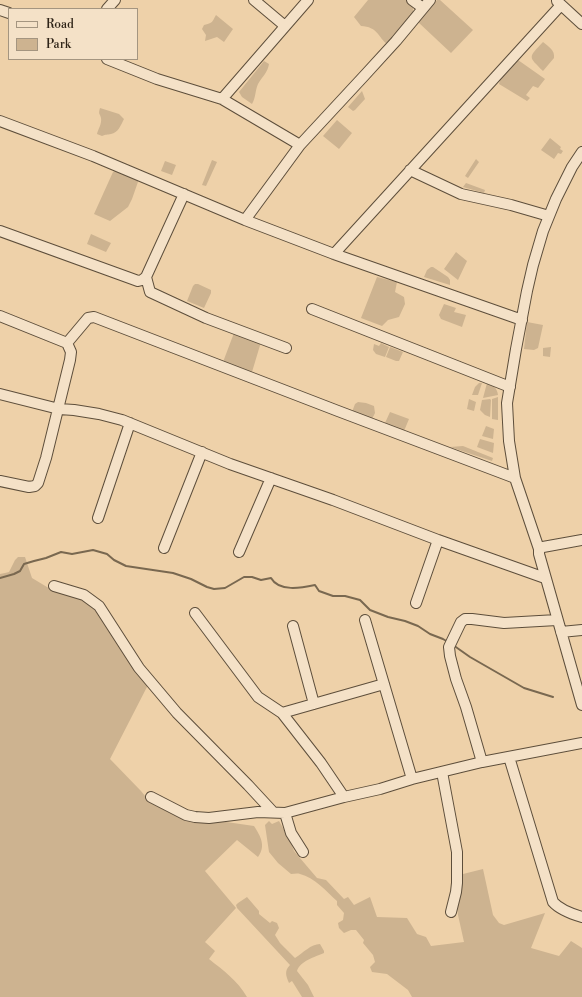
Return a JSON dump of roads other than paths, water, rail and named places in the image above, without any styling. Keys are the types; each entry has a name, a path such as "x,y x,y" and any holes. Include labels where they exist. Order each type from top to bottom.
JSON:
{"street":[{"path":"108,8 115,0"},
{"path":"254,0 286,26"},
{"path":"222,99 308,0"},
{"path":"412,0 423,8"},
{"path":"245,220 300,145 430,0"},
{"path":"334,254 558,2 582,24"},
{"path":"110,60 157,79 222,99 300,145"},
{"path":"0,121 93,156 245,220 334,254 522,320"},
{"path":"582,152 559,192 543,231 533,266 516,349 507,404 509,441 515,478 539,549 538,554 582,705"},
{"path":"410,170 461,194 512,205 549,216"},
{"path":"0,231 138,281 146,277 184,194"},
{"path":"146,277 150,292 206,318 286,348"},
{"path":"312,309 510,387"},
{"path":"0,316 67,343 71,352 46,458 38,483 35,486 29,487 0,481"},
{"path":"67,343 88,318 94,317 515,478"},
{"path":"0,394 58,409 99,414 122,420 230,464 545,578"},
{"path":"98,518 130,423"},
{"path":"164,548 202,452"},
{"path":"239,552 271,478"},
{"path":"416,603 438,540"},
{"path":"539,549 582,540"},
{"path":"54,586 84,595 99,606 139,668 177,714 248,784 273,812"},
{"path":"195,613 258,697 282,713 322,763 344,797"},
{"path":"482,762 450,656 450,644 461,622 465,619 504,623 557,620"},
{"path":"365,620 412,779"},
{"path":"293,626 314,704"},
{"path":"561,632 582,630"},
{"path":"282,713 384,684"},
{"path":"151,797 186,815 195,817 209,818 258,812 285,814 412,779 482,762 582,742"},
{"path":"509,757 552,902 565,911 582,917"},
{"path":"442,772 457,852 457,888 451,912"},
{"path":"285,814 291,833 303,852"}],"waterway":[{"path":"0,578 20,571 24,564 61,552 72,554 93,550 107,554 114,560 126,566 173,573 214,589 225,588 244,577 252,577 261,580 271,578 279,585 291,588 315,585 319,591 333,596 345,596 360,600 370,610 418,626 430,634 448,642"},
{"path":"453,645 470,657 524,688 553,697"}]}
